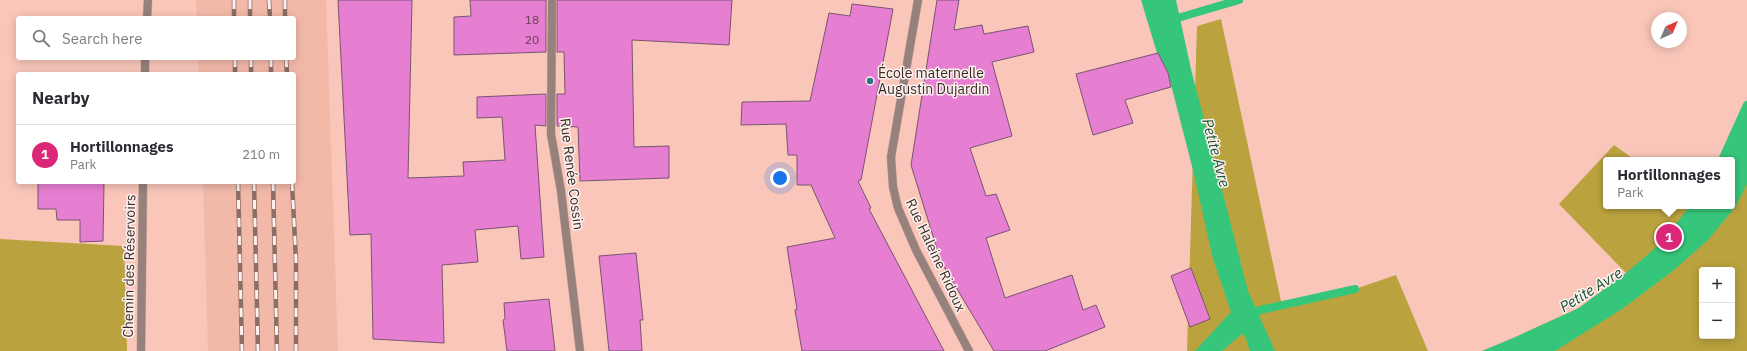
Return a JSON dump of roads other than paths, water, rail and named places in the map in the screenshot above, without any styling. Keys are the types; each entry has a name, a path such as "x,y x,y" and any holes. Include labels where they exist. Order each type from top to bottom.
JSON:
{"street":[{"path":"147,16 148,0"},
{"name":"Rue Renée Cossin","path":"552,0 550,72 551,134 561,190 580,351"},
{"name":"Rue Haleine Ridoux","path":"918,0 891,157 893,187 898,208 916,250 969,351"},
{"path":"145,60 145,72"},
{"name":"Chemin des Réservoirs","path":"141,351 143,184"}],"waterway":[{"path":"1171,20 1239,0"},
{"name":"Petite Avre","path":"1723,157 1747,105"},
{"path":"1247,313 1355,289"}],"railway":[{"path":"234,0 234,16"},
{"path":"250,0 250,16"},
{"path":"269,0 270,16"},
{"path":"285,0 285,16"},
{"path":"235,60 235,72"},
{"path":"251,60 251,72"},
{"path":"271,60 271,72"},
{"path":"286,60 287,72"},
{"path":"238,184 242,351"},
{"path":"254,184 258,351"},
{"path":"273,184 277,351"},
{"path":"292,184 296,260 296,351"}],"place":[{"name":"École maternelle Augustin Dujardin","path":"870,81"},
{"name":"Hortillonnages","path":"1669,237"}]}
